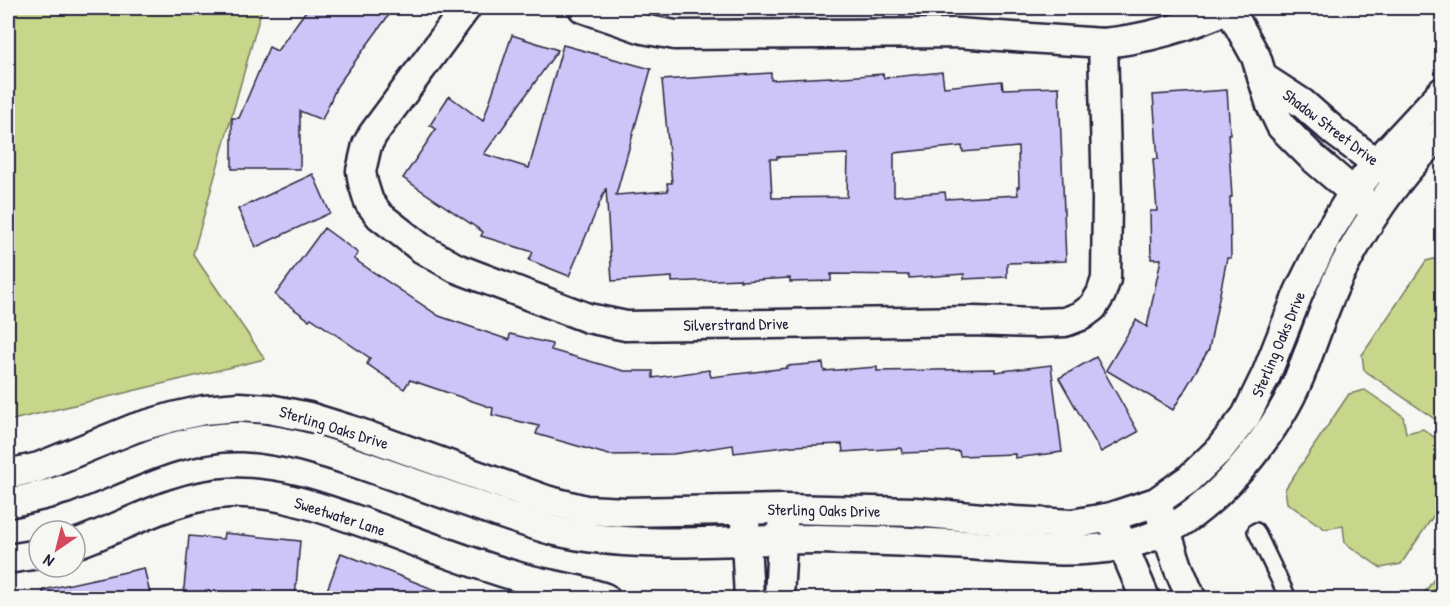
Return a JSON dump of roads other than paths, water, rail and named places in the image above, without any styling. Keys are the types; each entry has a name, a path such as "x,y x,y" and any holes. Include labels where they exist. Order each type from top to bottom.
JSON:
{"street":[{"name":"Silverstrand Drive","path":"466,8 367,145 361,171 369,202 380,216 422,248 456,268 588,318 626,326 973,321 1037,323 1065,322 1081,316 1093,306 1101,294 1106,279 1107,200 1103,43"},
{"path":"583,8 643,29 675,35 956,33 1103,43 1157,36 1198,22 1229,8 1256,57 1271,105 1281,126 1312,157 1375,211"},
{"name":"Shadow Street Drive","path":"1262,77 1302,103 1335,132 1387,171"},
{"name":"Sterling Oaks Drive","path":"8,503 66,488 168,448 205,440 239,437 285,441 322,451 555,531 594,538 936,543 1060,551 1090,550 1144,539 1182,522 1228,482 1248,461 1273,426 1297,382 1327,303 1375,211 1387,171 1443,92"},
{"name":"Sterling Oaks Drive","path":"8,474 39,467 135,428 204,410 239,407 269,409 320,421 546,500 586,510 625,512 783,508 915,512 1072,524 1111,517 1156,502 1189,479 1219,450 1246,416 1266,375 1299,292 1327,235 1354,192 1443,134"},
{"name":"Sweetwater Lane","path":"87,539 194,499 229,493 271,495 312,504 512,575 605,598"},
{"path":"1156,502 1191,598"},
{"path":"779,598 783,508"},
{"path":"745,510 749,598"},
{"path":"1111,517 1144,598"},
{"path":"8,559 27,556"}],"lane":[{"path":"380,471 390,444"},
{"path":"1256,531 1288,598"}]}
